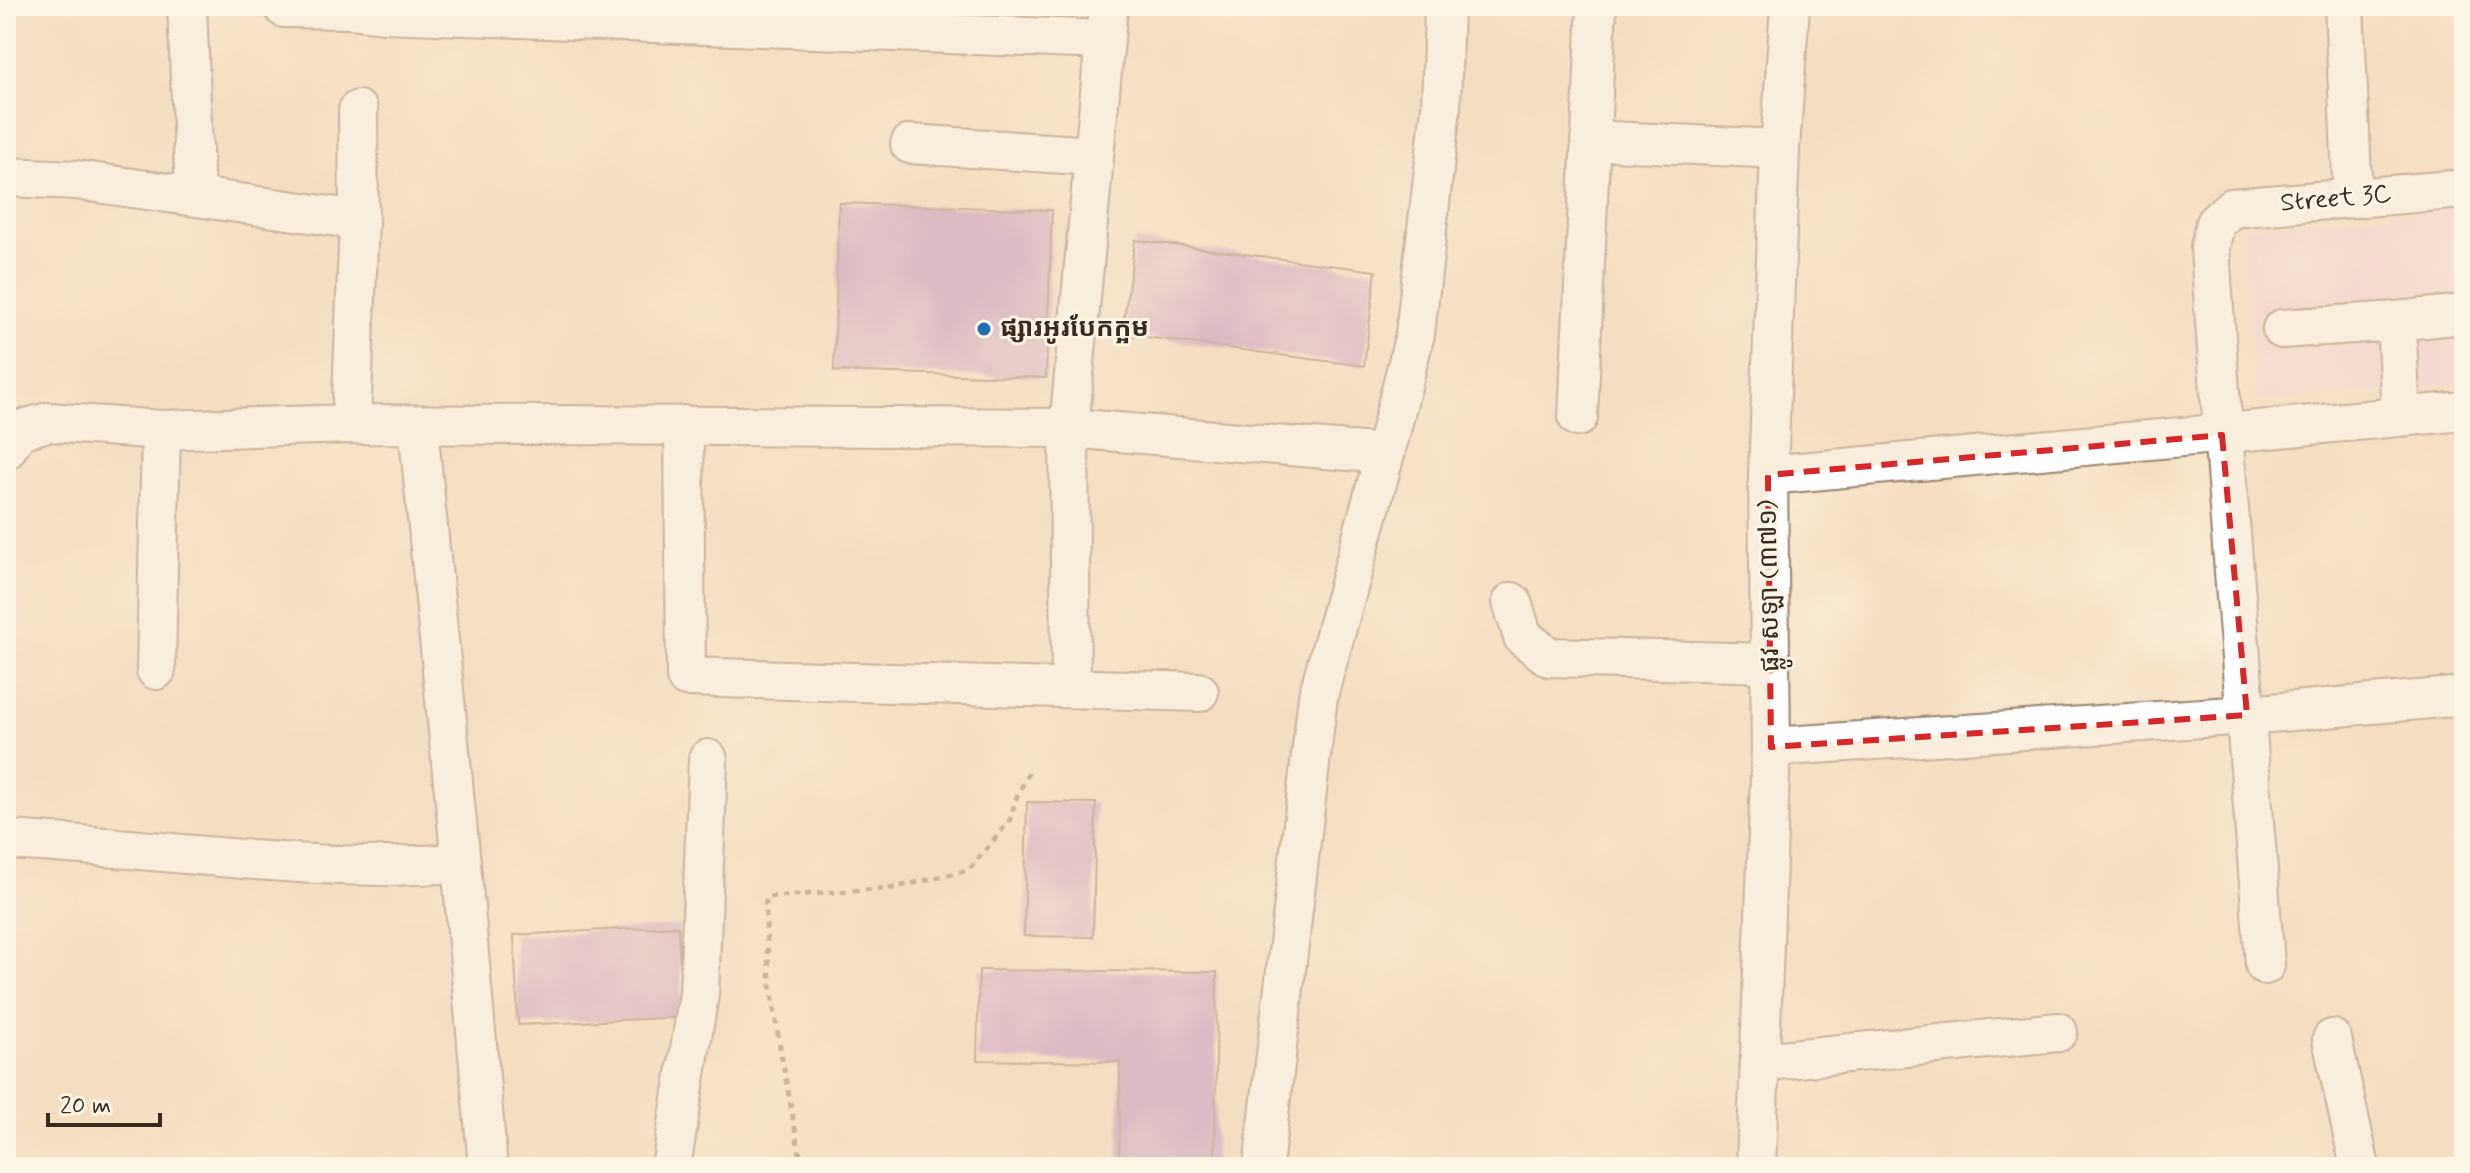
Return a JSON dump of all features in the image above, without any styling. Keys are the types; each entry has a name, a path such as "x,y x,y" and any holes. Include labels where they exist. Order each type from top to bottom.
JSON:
{"street":[{"path":"187,6 195,196"},
{"path":"1263,1167 1318,696 1415,334 1441,108 1444,6"},
{"path":"1578,417 1597,6"},
{"name":"ផ្លូវ សឡា (៣៧១)","path":"1756,1167 1771,747 1768,475 1780,149 1790,6"},
{"path":"2344,6 2353,197"},
{"path":"284,8 349,7 383,13 1107,23 1069,428 1071,688"},
{"path":"351,424 359,220 358,110"},
{"path":"1590,140 1780,149"},
{"path":"910,144 1094,156"},
{"path":"6,177 76,180 359,220"},
{"name":"Street 3C","path":"2222,435 2210,247 2215,223 2231,208 2464,189"},
{"path":"2282,329 2464,314"},
{"path":"2396,321 2401,416"},
{"path":"1768,475 2464,411"},
{"path":"6,450 19,430 48,422 161,430 351,424 1069,428 1385,454"},
{"path":"684,425 686,677 1199,692"},
{"path":"418,426 488,1167"},
{"path":"156,670 161,430"},
{"path":"2222,435 2265,965"},
{"path":"1512,602 1523,637 1549,657 1770,663"},
{"path":"1771,747 2247,715 2464,696"},
{"path":"671,1167 699,994 708,759"},
{"path":"6,840 281,861 382,866 461,863"},
{"path":"1759,1062 2058,1032"},
{"path":"2332,1039 2360,1167"}],"path":[{"path":"802,1167 780,1040 766,928 766,897 893,888 969,870 1010,820 1017,796 1031,768"}],"highlighted area":[{"path":"2222,435 2247,715 1771,747 1768,475"}],"shaded area":[{"path":"2464,206 2464,383 2257,402 2241,227"}],"building":[{"path":"839,203 1052,210 1046,378 834,371"},
{"path":"1135,240 1376,271 1364,366 1122,334"},
{"path":"1027,802 1096,803 1093,937 1024,936"},
{"path":"678,926 683,1017 518,1025 514,935"},
{"path":"979,970 1217,972 1215,1167 1119,1167 1120,1062 977,1060"}],"place":[{"name":"ផ្សារអូរបែកក្អម","path":"984,329"}]}
